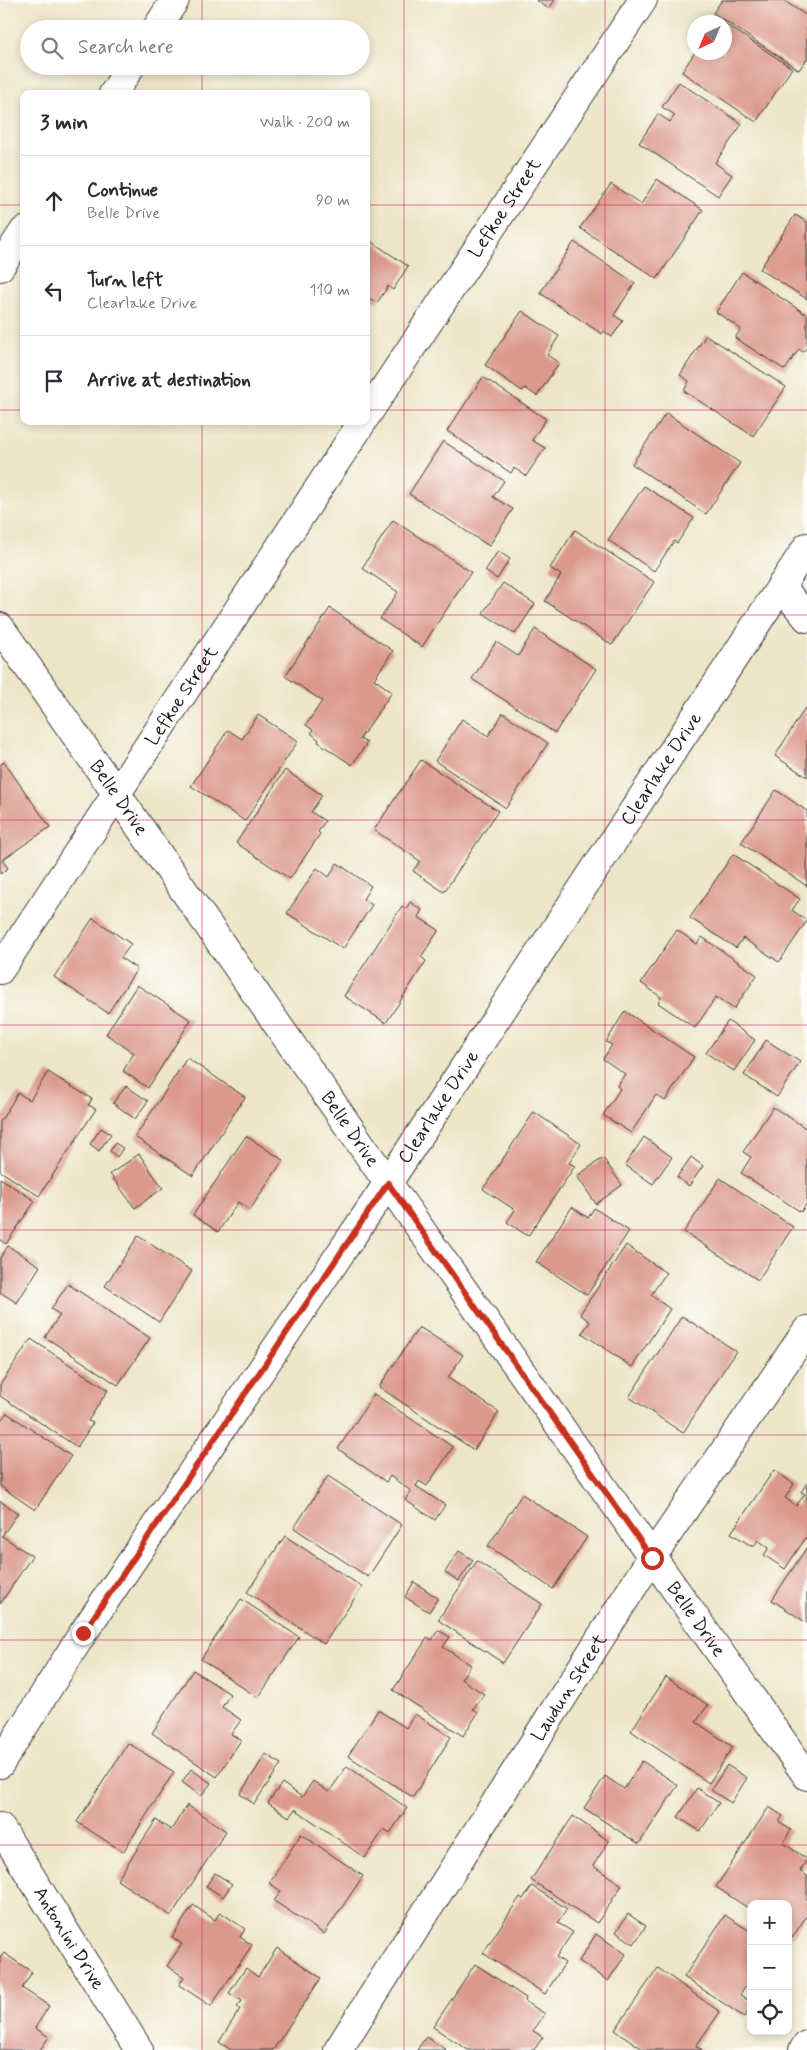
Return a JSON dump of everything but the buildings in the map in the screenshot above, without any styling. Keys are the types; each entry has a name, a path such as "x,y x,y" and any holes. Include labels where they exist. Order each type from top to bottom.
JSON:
{"street":[{"path":"162,20 175,0"},
{"name":"Lefkoe Street","path":"370,410 643,0"},
{"path":"116,90 125,75"},
{"path":"0,267 20,236"},
{"name":"Lefkoe Street","path":"0,970 115,793 360,425"},
{"name":"Clearlake Drive","path":"0,1764 83,1633 388,1183 807,547"},
{"path":"781,586 807,618"},
{"name":"Belle Drive","path":"0,627 388,1183 807,1776"},
{"name":"Laudun Street","path":"338,2050 652,1558 807,1330"},
{"name":"Antonini Drive","path":"0,1827 139,2050"},
{"path":"803,2050 807,2045"}],"route":[{"path":"83,1633 388,1183 652,1558"}]}
